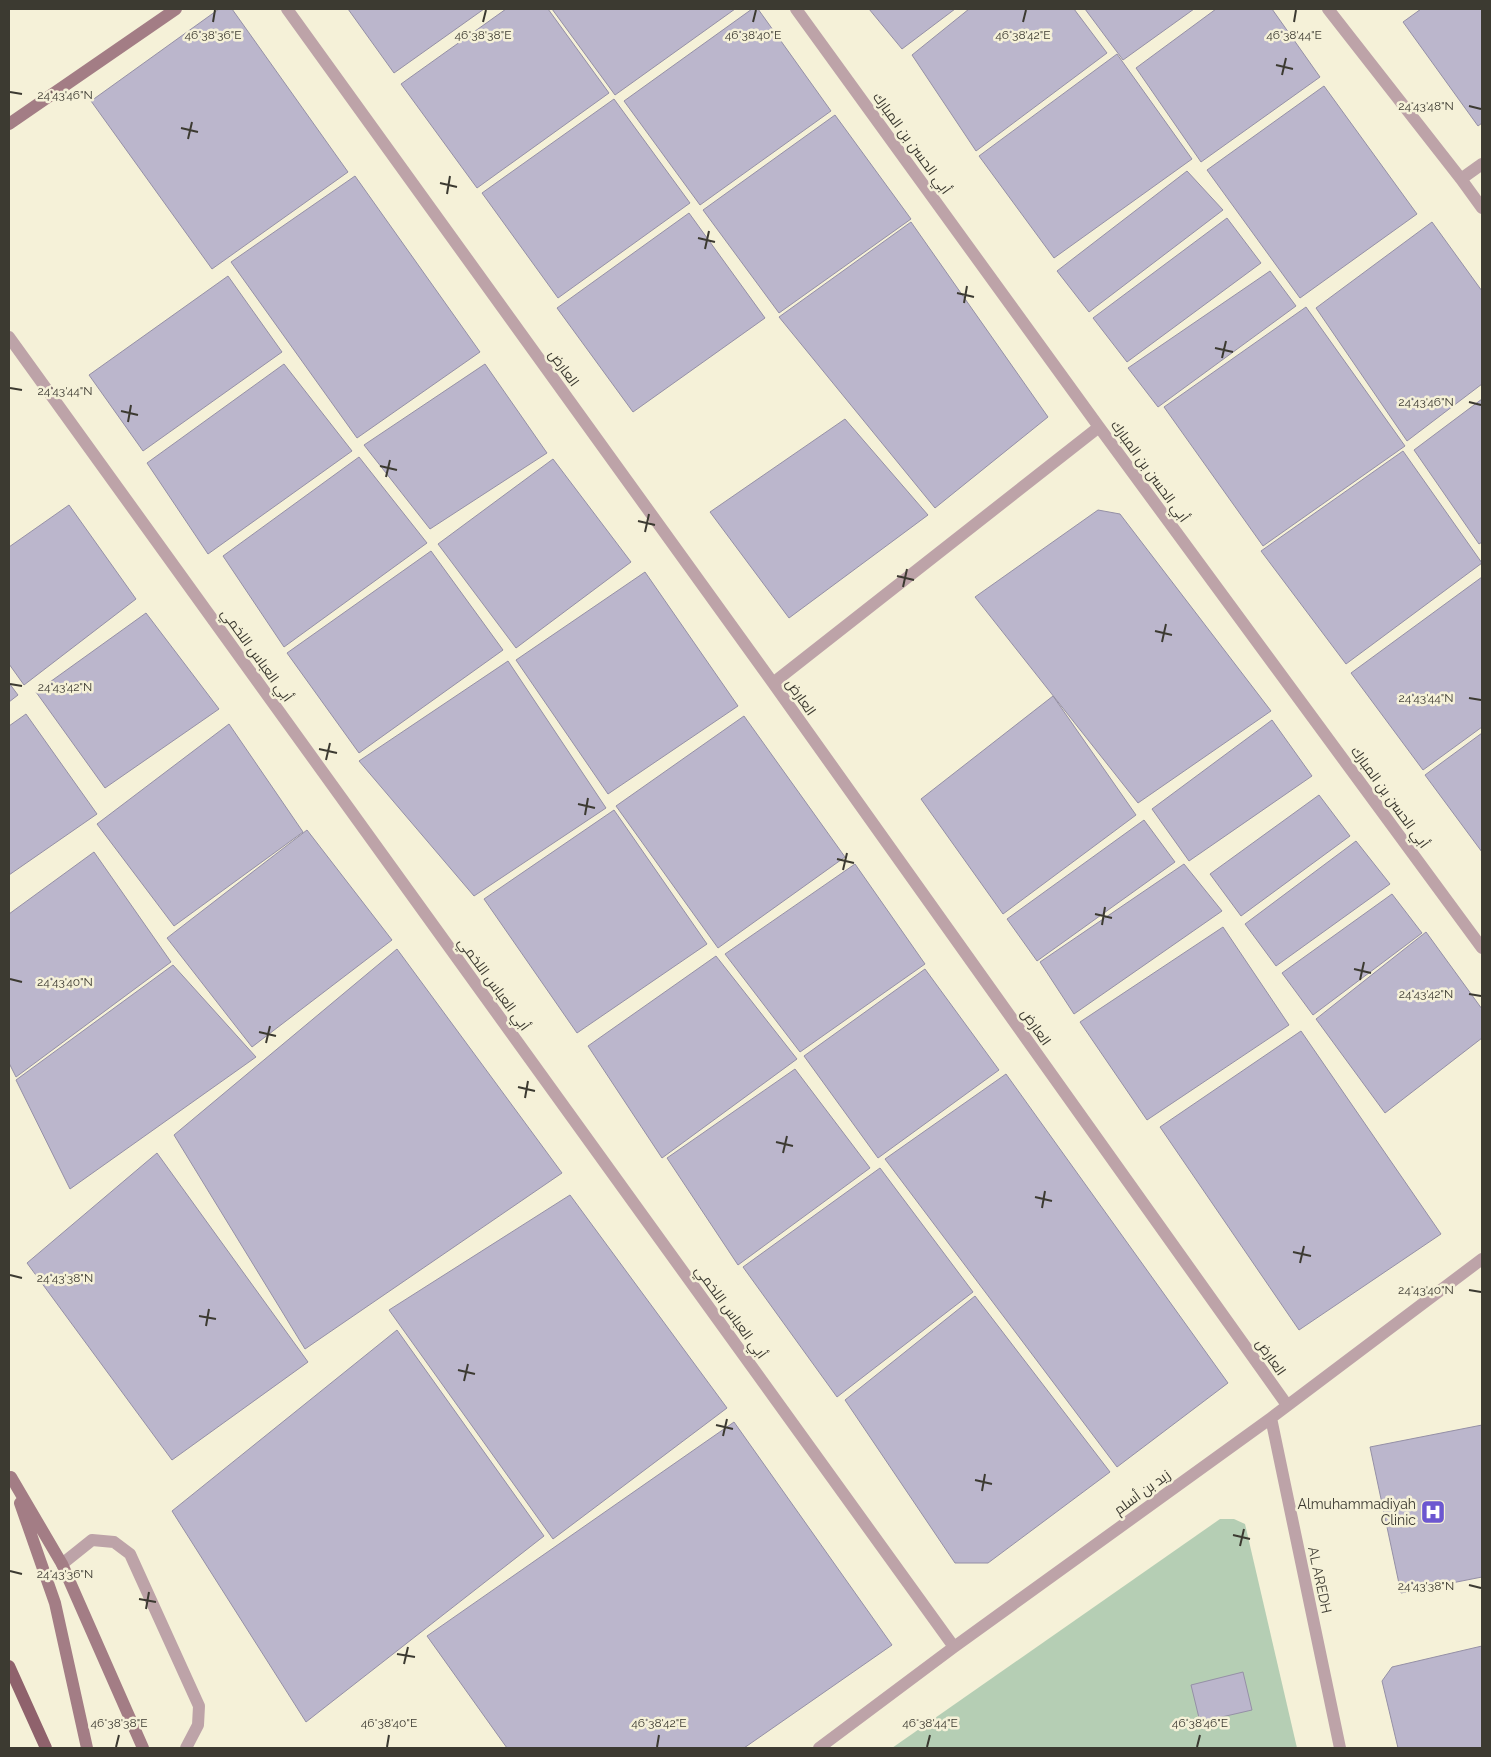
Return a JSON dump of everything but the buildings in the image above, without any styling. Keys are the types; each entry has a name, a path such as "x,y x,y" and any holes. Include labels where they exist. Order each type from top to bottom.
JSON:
{"main road":[{"path":"9,124 176,9"},
{"path":"10,1475 62,1564 143,1748"},
{"path":"10,1475 55,1604 87,1748"},
{"path":"9,1666 46,1748"}],"street":[{"name":"العارض","path":"287,9 773,683 1287,1405"},
{"name":"أبي الحسن بن المبارك","path":"796,9 1099,428 1482,948"},
{"path":"1328,9 1482,208"},
{"path":"1461,179 1482,164"},
{"name":"أبي العباس اللخمي","path":"9,338 954,1647"},
{"path":"773,683 1099,428"},
{"name":"زيد بن أسلم","path":"819,1748 954,1647 1271,1418 1482,1260"},
{"name":"AL AREDH","path":"1271,1418 1340,1748"},
{"path":"62,1564 92,1540 114,1542 130,1554 199,1706 198,1725 186,1748"}],"green space":[{"path":"1220,1519 1234,1519 1245,1524 1297,1748 892,1748"}],"place":[{"name":"Almuhammadiyah Clinic","path":"1433,1512"}]}
